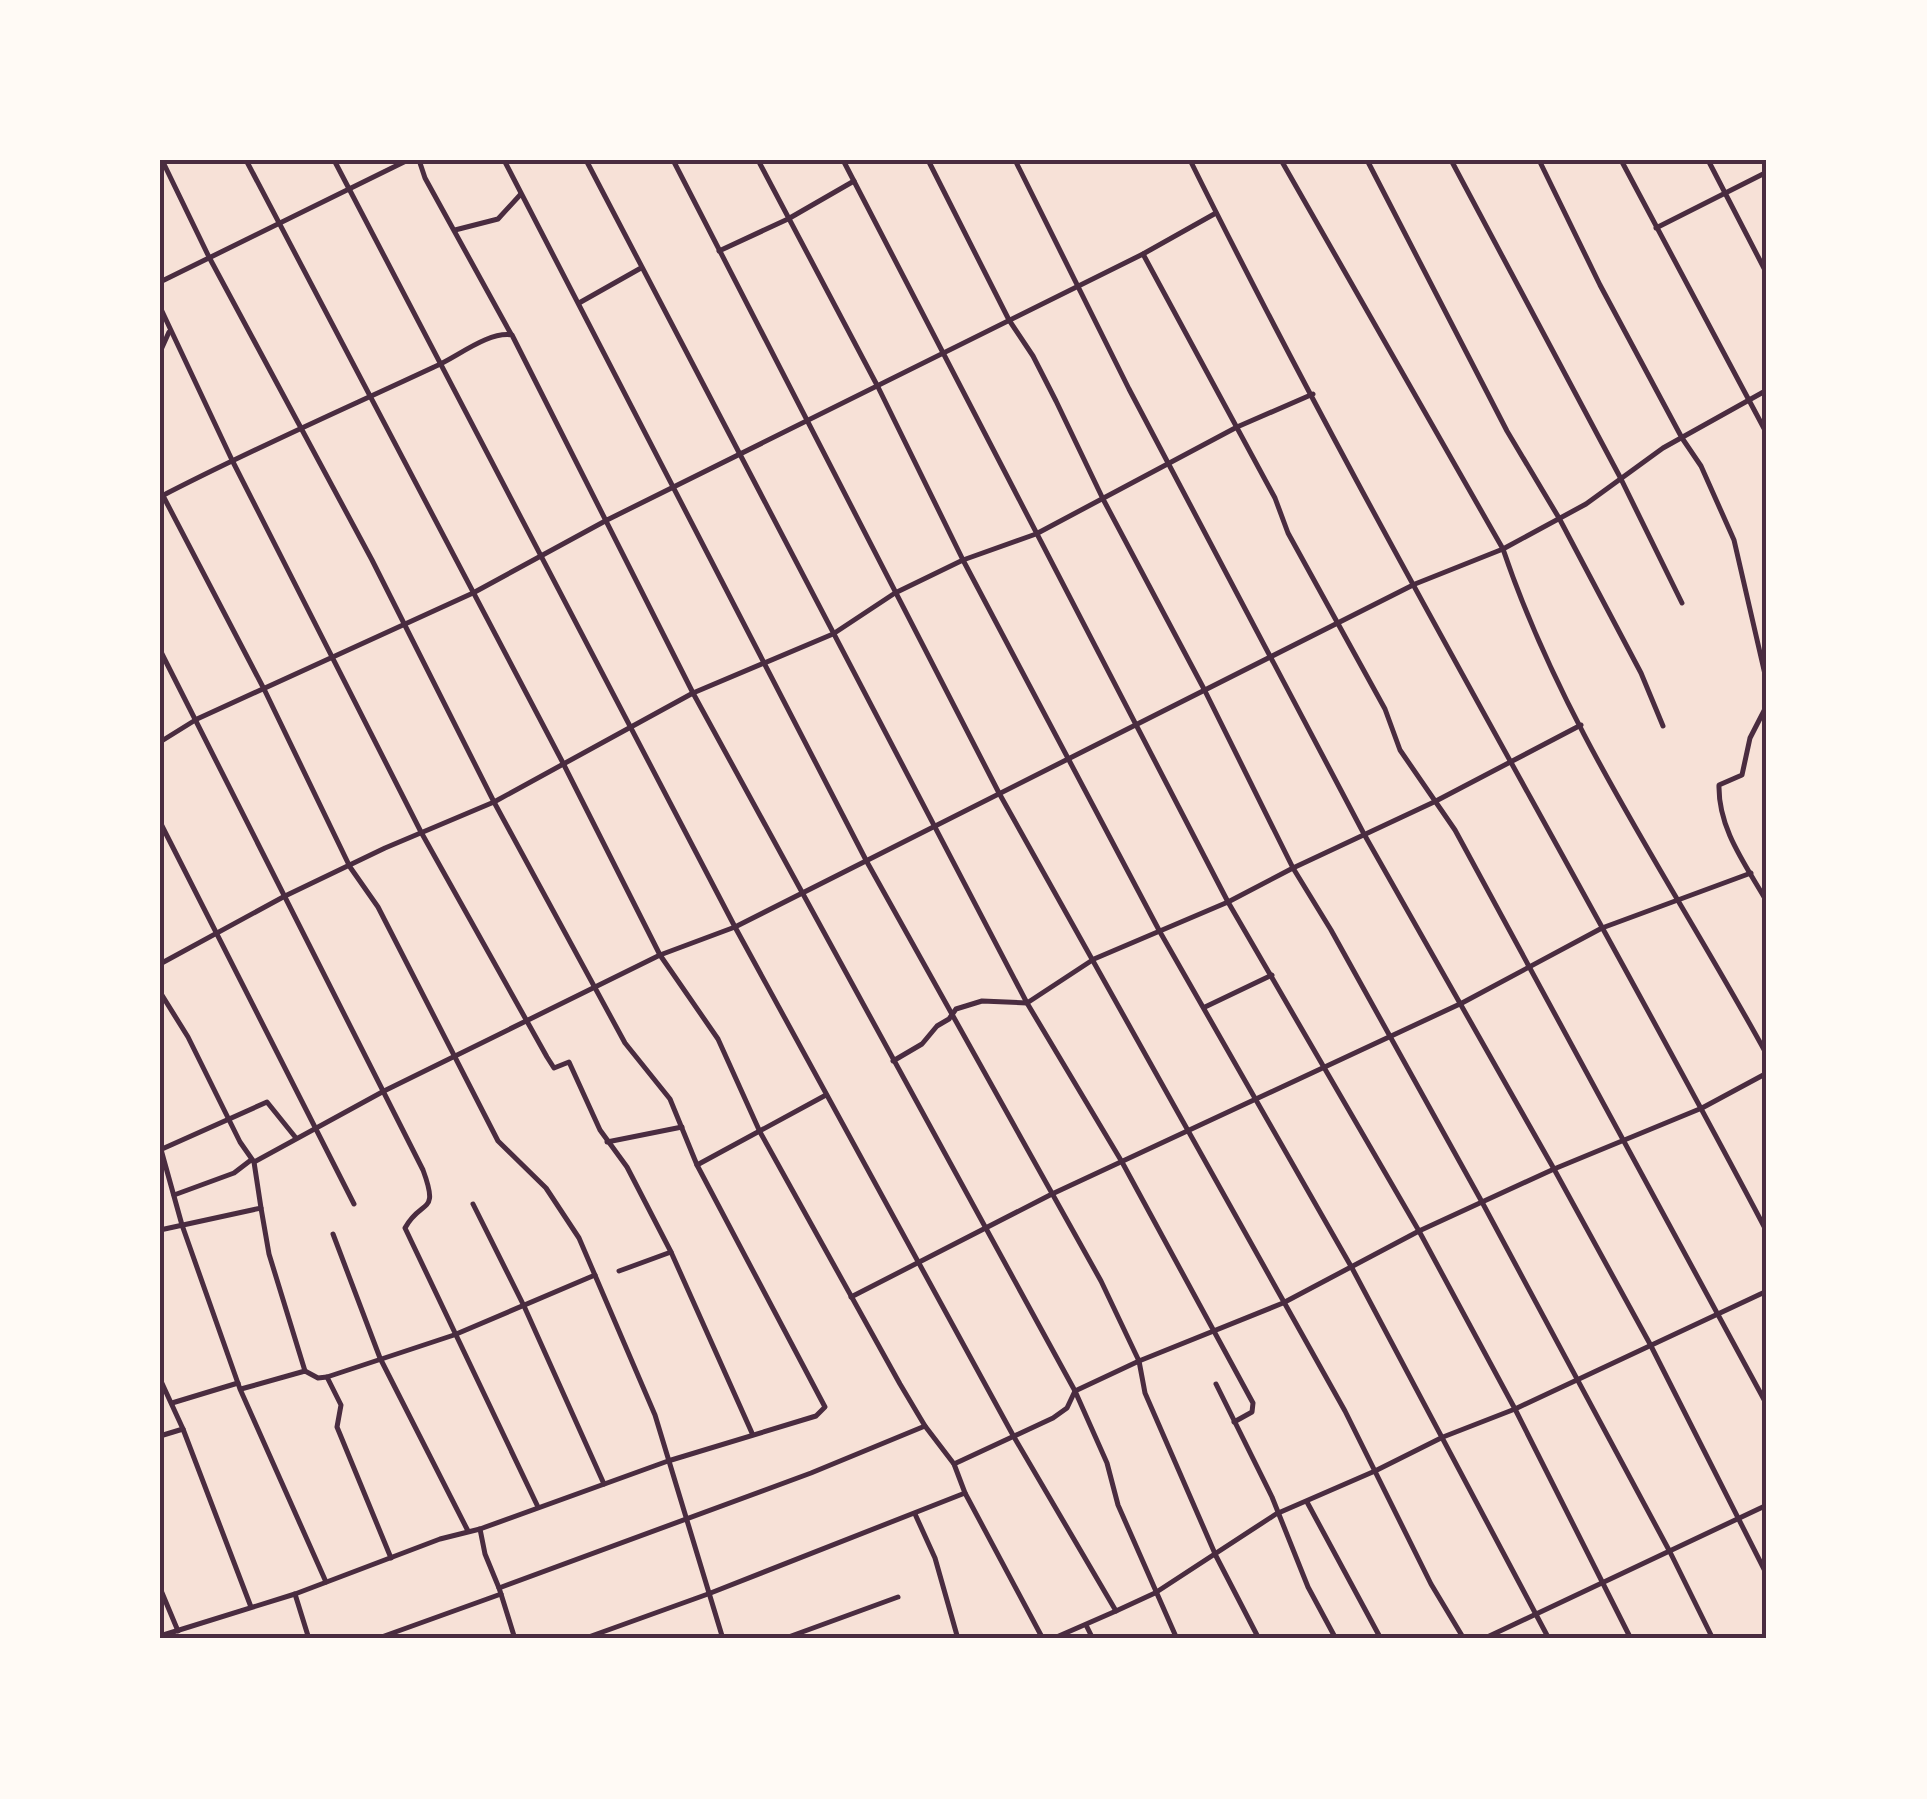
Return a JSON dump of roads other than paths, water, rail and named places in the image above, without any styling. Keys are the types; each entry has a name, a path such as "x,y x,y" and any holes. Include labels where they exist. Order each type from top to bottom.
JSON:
{"street":[{"path":"160,1636 295,1594 668,1461 816,1416 825,1407 697,1165 657,1080 625,1043 494,802 162,160"},
{"path":"246,160 660,955 718,1040 760,1132 850,1298 924,1426 954,1464 965,1493 1043,1639"},
{"path":"334,160 630,730 826,1095 1014,1437 1116,1610"},
{"path":"160,282 408,160"},
{"path":"418,160 512,335 693,693 1075,1391 1107,1463 1118,1504 1177,1639"},
{"path":"504,160 867,862 1101,1281 1139,1361 1144,1393 1216,1556 1258,1639"},
{"path":"586,160 1027,1003 1122,1162 1253,1403 1252,1412 1234,1422"},
{"path":"672,160 999,793 1345,1410 1431,1584 1464,1639"},
{"path":"758,160 1160,932 1352,1268 1549,1639"},
{"path":"843,160 1228,902 1419,1231 1515,1409 1630,1639"},
{"path":"928,160 1009,320 1041,371 1292,868 1482,1202 1713,1639"},
{"path":"1014,160 1129,389 1364,834 1650,1344 1767,1574"},
{"path":"1190,160 1510,764 1767,1232"},
{"path":"1281,160 1503,549 1522,608 1581,726 1641,838 1767,1054"},
{"path":"1367,160 1507,431 1559,518 1664,726"},
{"path":"1451,160 1620,477 1682,603"},
{"path":"1539,160 1600,285 1682,438 1702,466 1734,540 1767,683"},
{"path":"1622,160 1767,434"},
{"path":"1708,160 1767,274"},
{"path":"1656,228 1767,172"},
{"path":"720,251 788,219 854,181"},
{"path":"455,230 498,219 521,194"},
{"path":"160,742 198,719 473,593 607,520 1144,254 1216,213"},
{"path":"1144,254 1275,498 1288,534 1385,710 1400,750 1455,830 1767,1406"},
{"path":"579,303 641,268"},
{"path":"160,307 232,460 421,832 554,1068 569,1062 607,1142 628,1168 752,1433"},
{"path":"160,352 169,332"},
{"path":"512,335 500,334 161,494 350,867 378,907 498,1140 558,1204 579,1238 640,1376 688,1519 722,1639"},
{"path":"174,1194 234,1173 384,1091 527,1020 867,862 1415,584 1503,549 1605,492 1620,477 1767,390"},
{"path":"160,964 285,896 494,802 693,693 832,634 895,593 963,560 1036,534 1237,427 1313,394"},
{"path":"160,650 198,719 430,1189 428,1206 407,1221 405,1228 538,1508"},
{"path":"1767,705 1750,738 1742,775 1719,785 1724,820 1767,902"},
{"path":"893,1061 922,1044 954,1012 982,1002 1027,1003 1094,959 1228,902 1581,726"},
{"path":"160,822 354,1204"},
{"path":"850,1298 1052,1194 1462,1003 1602,928 1751,874"},
{"path":"1205,1006 1272,975"},
{"path":"160,992 188,1037 252,1161 269,1254 305,1371"},
{"path":"954,1464 1066,1408 1075,1391 1139,1361 1284,1304 1419,1231 1554,1169 1702,1108 1767,1072"},
{"path":"697,1165 826,1095"},
{"path":"296,1139 268,1102 161,1148 160,1154 239,1386 326,1582"},
{"path":"607,1142 682,1127"},
{"path":"474,1204 604,1484"},
{"path":"160,1230 260,1208"},
{"path":"333,1234 380,1358 468,1531"},
{"path":"619,1271 670,1252"},
{"path":"172,1403 305,1371 318,1378 326,1377 454,1335 595,1275"},
{"path":"1052,1639 1155,1593 1276,1514 1375,1472 1443,1437 1515,1409 1767,1291"},
{"path":"326,1377 341,1405 338,1427 392,1558"},
{"path":"160,1379 184,1429 251,1607"},
{"path":"1216,1384 1272,1496 1308,1587 1336,1639"},
{"path":"376,1639 924,1426"},
{"path":"160,1436 184,1429"},
{"path":"583,1639 965,1493"},
{"path":"1307,1502 1381,1639"},
{"path":"1483,1639 1767,1505"},
{"path":"915,1514 935,1558 958,1639"},
{"path":"480,1529 515,1639"},
{"path":"160,1588 178,1632"},
{"path":"295,1594 309,1639"},
{"path":"784,1639 898,1598"},
{"path":"1086,1625 1093,1639"}]}
